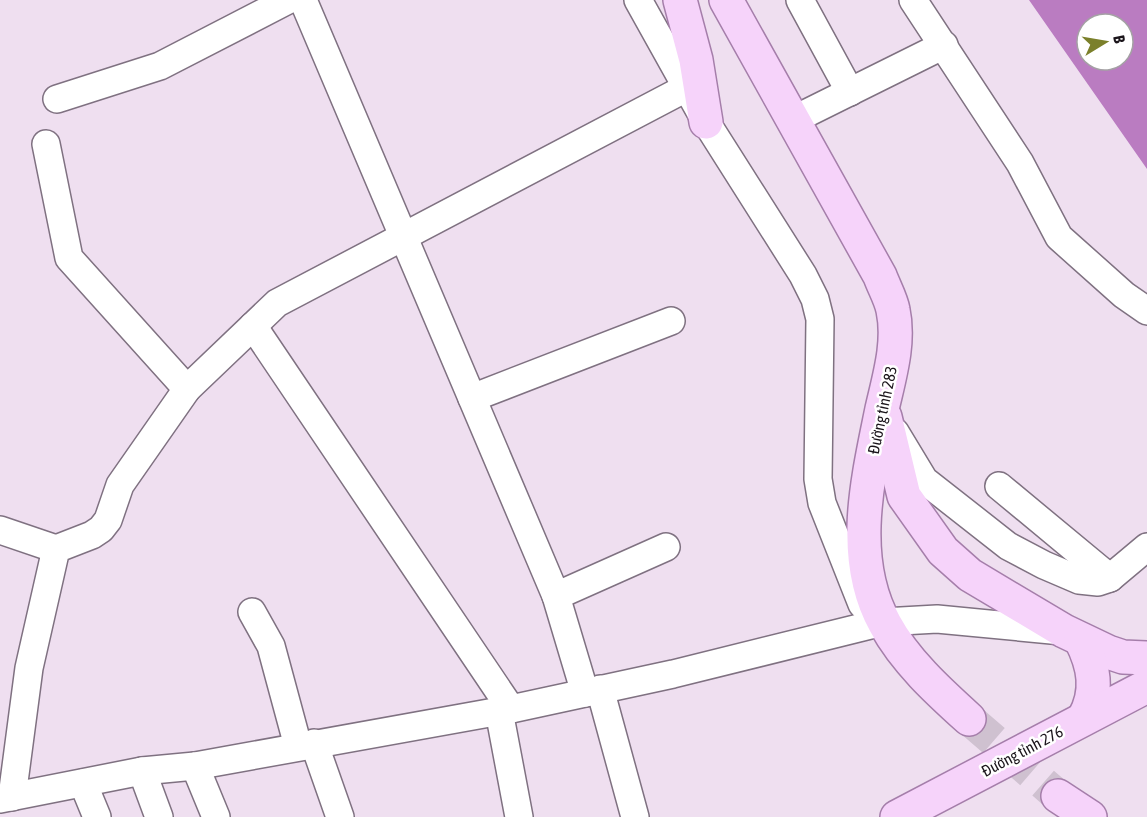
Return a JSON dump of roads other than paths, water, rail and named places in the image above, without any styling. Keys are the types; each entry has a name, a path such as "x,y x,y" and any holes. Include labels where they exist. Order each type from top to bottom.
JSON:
{"main road":[{"path":"680,0 696,60 706,122"},
{"name":"Đường tỉnh 283","path":"726,0 795,119 880,276 893,311 893,363 863,524 868,576 884,622 896,641 933,686 969,719"},
{"path":"883,407 904,496 943,551 970,575 1072,635 1123,657 1147,658"},
{"path":"1072,635 1090,659 1094,676 1093,698 1084,718"},
{"name":"Đường tỉnh 276","path":"897,817 1084,718 1143,690"},
{"path":"1058,796 1090,817"}],"street":[{"path":"57,99 160,66 288,0"},
{"path":"303,0 556,596 636,817"},
{"path":"638,0 706,122 803,275 815,298 820,319 818,478 822,503 862,604 884,622"},
{"path":"800,0 850,92"},
{"path":"913,0 1020,163 1059,237 1124,296 1147,311"},
{"path":"795,119 944,45"},
{"path":"0,530 56,549 92,535 108,520 120,485 188,389 277,303 686,88"},
{"path":"46,144 69,258 188,389"},
{"path":"472,398 671,321"},
{"path":"253,326 505,710 519,817"},
{"path":"883,407 924,480 1008,546 1079,580 1098,582 1110,578 1147,547"},
{"path":"999,486 1110,578"},
{"path":"556,596 666,546"},
{"path":"56,549 29,668 6,798 142,771 195,766 306,744 505,710 673,674 884,622 937,619 1072,635"},
{"path":"252,612 271,646 306,744 340,817"},
{"path":"195,766 216,817"},
{"path":"142,771 159,817"},
{"path":"83,783 97,817"}],"tunnel":[{"path":"969,719 1058,796"}]}
